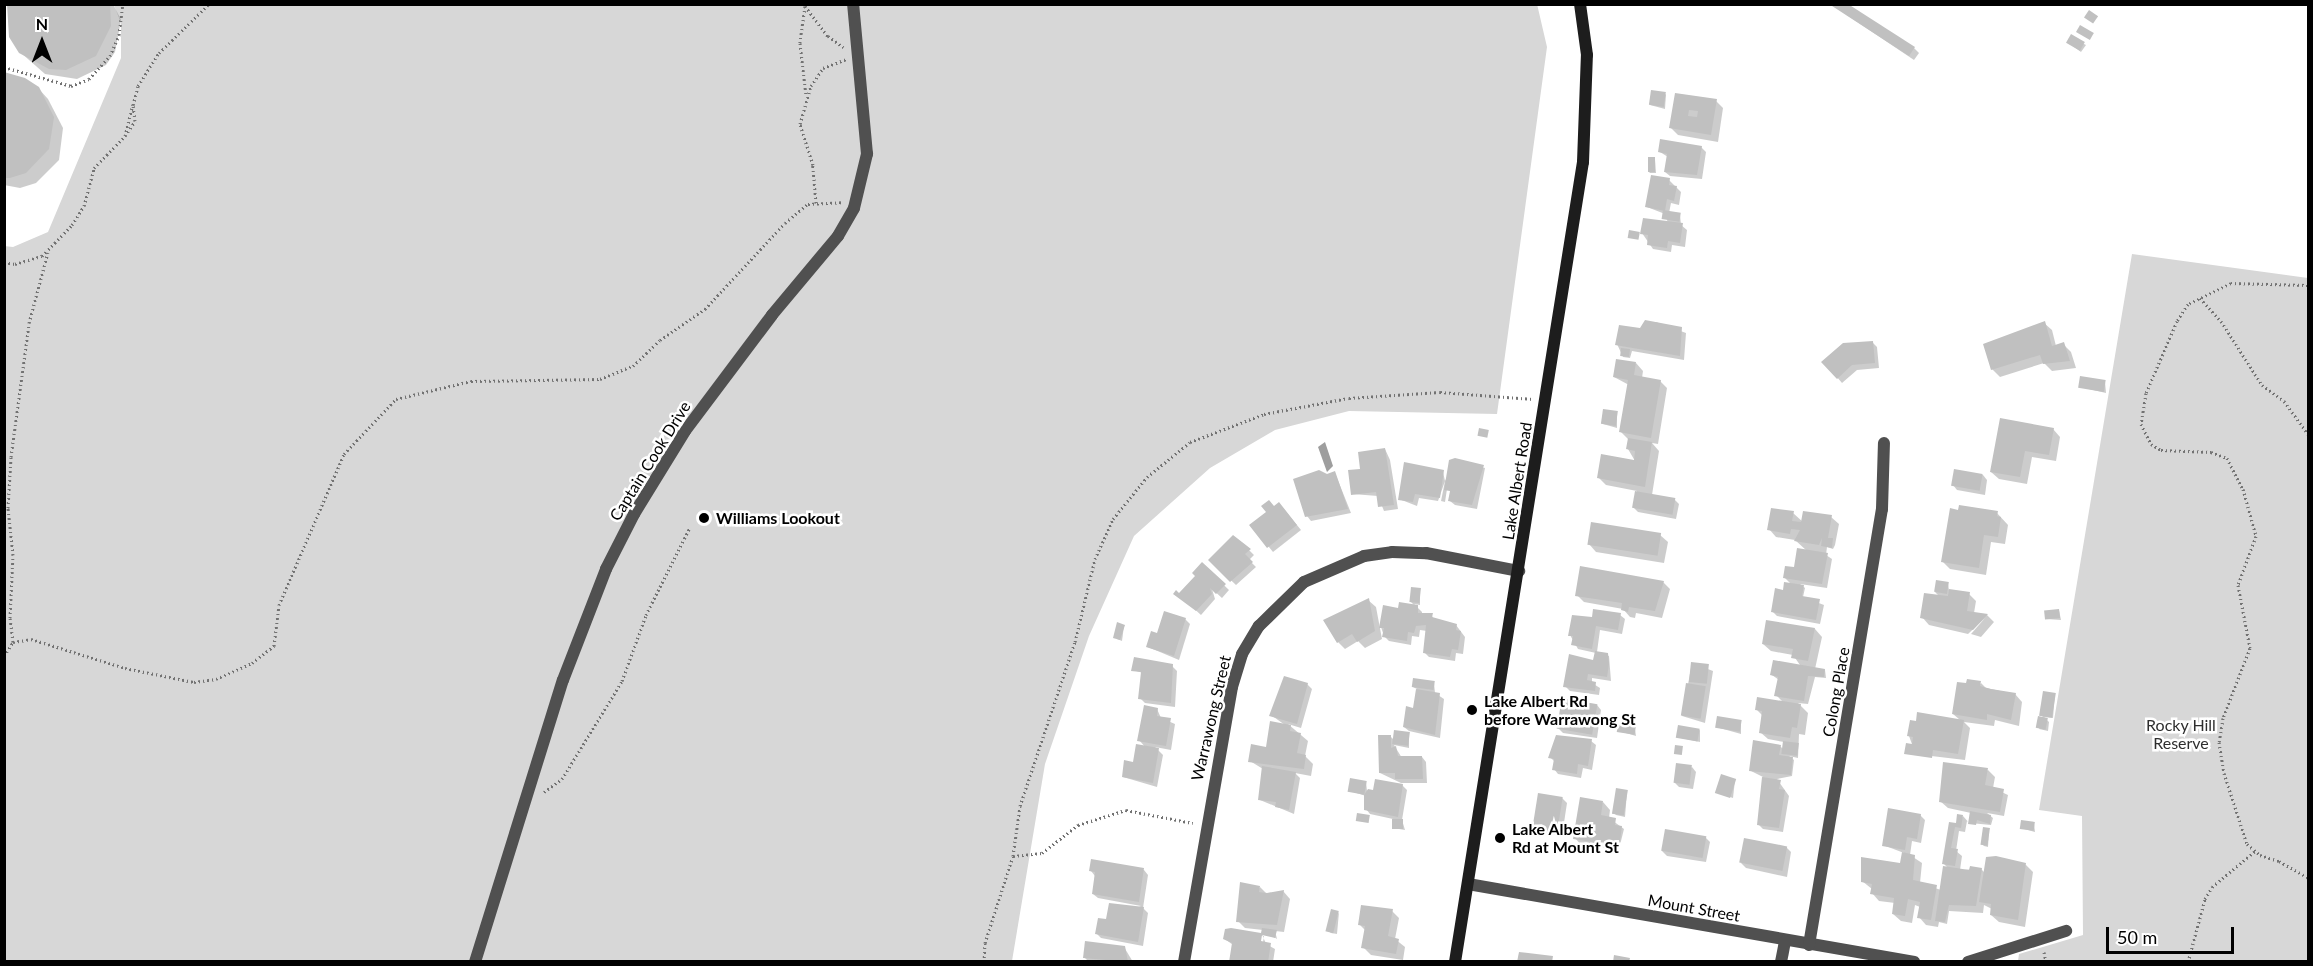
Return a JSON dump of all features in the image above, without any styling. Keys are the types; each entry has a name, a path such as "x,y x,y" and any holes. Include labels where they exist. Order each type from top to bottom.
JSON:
{"main road":[{"name":"Lake Albert Road","path":"1455,962 1546,401 1588,109 1587,55 1580,4"}],"street":[{"name":"Captain Cook Drive","path":"475,962 583,621 634,514 685,431 772,315 838,236 855,202 867,154 852,4"},
{"name":"Colong Place","path":"1809,945 1882,509 1884,443"},
{"name":"Warrawong Street","path":"1184,962 1232,687 1242,654 1259,626 1304,582 1364,556 1392,552 1426,553 1519,571"},
{"name":"Mount Street","path":"1468,884 1914,962"},
{"path":"1968,962 2066,931"},
{"path":"1781,962 1785,941"}],"path":[{"path":"4,67 71,86 89,79 110,56 119,34 123,4"},
{"path":"124,136 138,86 159,53 209,4"},
{"path":"805,5 828,36 856,56"},
{"path":"805,5 800,43 806,98"},
{"path":"816,203 813,165 800,124 806,98 824,68 856,56"},
{"path":"4,262 29,261 48,252 79,216 93,168 135,121 133,105"},
{"path":"13,642 31,639 124,668 194,682 216,679 252,663 274,646 279,605 344,454 396,399 471,381 600,379 633,366 660,340 705,309 785,223 808,204 855,202"},
{"path":"4,656 13,642 10,618 14,591 8,508 11,457 29,323 48,252"},
{"path":"2308,285 2231,282 2188,304 2177,321 2146,393 2141,424 2151,444 2161,450 2211,453 2227,458 2252,514 2256,536 2238,585 2250,648 2223,718 2219,742 2224,773 2247,844 2255,851 2308,878"},
{"path":"2200,298 2221,321 2262,385 2284,401 2308,434"},
{"path":"984,962 985,943 1013,856 1020,806 1075,642 1095,559 1113,519 1147,477 1190,442 1264,414 1349,398 1440,392 1546,401"},
{"path":"523,807 562,779 582,751 622,681 646,615 690,527"},
{"path":"1013,856 1042,853 1078,825 1126,810 1207,825"},
{"path":"2188,962 2196,923 2212,887 2255,851"}],"green space":[{"path":"1537,4 1547,47 1497,414 1349,411 1275,430 1210,468 1134,536 1089,636 1045,764 1012,961 5,961 4,246 13,247 48,232 121,58 121,23 114,5"},
{"name":"Rocky Hill Reserve","path":"2132,254 2308,278 2308,961 2018,961 2019,954 2083,935 2082,816 2039,810"}],"shaded area":[{"path":"1325,442 1333,466 1327,472 1318,447"}],"building":[{"path":"7,4 110,4 111,26 96,56 66,70 49,69 19,53 9,37"},
{"path":"1829,4 1848,4 1915,47 1909,56"},
{"path":"2089,10 2098,16 2093,24 2084,17"},
{"path":"2080,25 2094,33 2090,40 2076,32"},
{"path":"2071,34 2085,42 2080,51 2066,43"},
{"path":"4,72 25,78 39,87 54,117 49,149 26,173 10,178 4,178"},
{"path":"1651,90 1666,92 1664,107 1649,105"},
{"path":"1675,93 1717,99 1711,135 1669,128","holes":["1689,110 1698,111 1697,117 1688,116"]},
{"path":"1660,139 1702,146 1697,175 1664,172 1667,154 1658,152"},
{"path":"1648,157 1655,157 1655,172 1648,172"},
{"path":"1651,175 1670,178 1669,185 1677,186 1674,201 1667,199 1665,211 1645,207"},
{"path":"1663,210 1681,213 1679,222 1662,219"},
{"path":"1643,218 1683,223 1680,243 1668,241 1667,248 1647,245 1648,235 1640,234"},
{"path":"1629,230 1640,232 1638,240 1628,238"},
{"path":"1645,320 1682,327 1680,356 1615,345 1619,325 1640,328"},
{"path":"2045,321 2052,346 2064,342 2070,361 2043,364 2040,355 1991,370 1983,344"},
{"path":"1873,341 1875,363 1852,365 1837,379 1821,362 1843,343"},
{"path":"1621,348 1630,349 1629,357 1620,356"},
{"path":"1616,359 1636,362 1634,375 1661,380 1651,438 1619,432 1628,380 1613,377"},
{"path":"2080,376 2106,380 2104,392 2078,388"},
{"path":"1603,409 1618,411 1616,426 1601,424"},
{"path":"2000,418 2054,428 2049,455 2025,451 2020,477 1990,472"},
{"path":"1479,428 1489,430 1487,438 1477,436"},
{"path":"1628,438 1652,442 1645,487 1597,478 1601,454 1634,460 1635,451 1626,449"},
{"path":"1385,448 1394,505 1378,507 1376,492 1351,495 1348,470 1360,469 1358,452"},
{"path":"1455,458 1484,465 1472,505 1448,501 1450,491 1444,490 1449,460"},
{"path":"1404,462 1444,470 1440,498 1415,494 1413,502 1398,500"},
{"path":"1954,469 1983,474 1980,491 1951,486"},
{"path":"1319,470 1327,474 1335,471 1348,509 1305,517 1293,479"},
{"path":"1635,491 1675,498 1672,515 1632,508"},
{"path":"1269,500 1274,506 1279,502 1297,525 1267,548 1249,525 1266,512 1261,506"},
{"path":"1959,505 1998,511 1997,516 2001,517 1998,537 1984,535 1979,568 1941,562 1950,508 1958,510"},
{"path":"1771,508 1794,511 1792,521 1801,522 1803,511 1832,515 1828,538 1833,538 1832,548 1821,546 1822,538 1819,545 1794,541 1800,530 1791,529 1790,534 1767,530"},
{"path":"1591,522 1661,533 1658,556 1587,545"},
{"path":"1233,535 1251,549 1245,554 1253,562 1230,582 1208,560"},
{"path":"1797,548 1828,553 1822,584 1783,578 1785,566 1794,567"},
{"path":"1202,562 1226,584 1216,594 1210,588 1212,594 1196,611 1173,594 1176,590 1179,593 1195,576 1192,573"},
{"path":"1580,566 1664,581 1655,611 1629,607 1628,612 1621,610 1622,603 1575,596"},
{"path":"1936,580 1949,582 1947,594 1934,592"},
{"path":"1784,582 1804,585 1802,596 1820,599 1816,620 1771,612 1775,588 1783,590"},
{"path":"1411,587 1421,588 1419,603 1409,602"},
{"path":"1949,589 1970,592 1967,611 1988,614 1973,630 1920,618 1924,593 1948,596"},
{"path":"1369,598 1375,631 1357,642 1352,634 1337,643 1323,620"},
{"path":"1399,602 1418,605 1418,613 1433,613 1432,617 1457,624 1456,630 1461,631 1458,650 1452,649 1450,657 1423,653 1426,625 1416,626 1414,633 1408,632 1407,641 1382,637 1384,628 1379,628 1383,605 1398,608"},
{"path":"1593,609 1621,613 1618,630 1596,626 1592,649 1571,645 1573,636 1568,636 1572,615 1592,617"},
{"path":"2059,609 2060,618 2045,620 2044,611"},
{"path":"1164,611 1186,618 1174,656 1146,647 1151,631 1157,633"},
{"path":"1766,620 1815,628 1808,661 1791,658 1793,649 1762,644"},
{"path":"1117,622 1125,625 1120,640 1113,638"},
{"path":"1595,651 1608,653 1609,664 1607,677 1588,674 1587,680 1596,682 1595,691 1563,687 1569,654 1593,660"},
{"path":"1134,657 1173,664 1171,703 1138,699 1141,672 1131,671"},
{"path":"1773,660 1825,669 1824,677 1808,676 1804,701 1774,696 1778,677 1770,675"},
{"path":"1691,662 1709,664 1707,684 1689,682"},
{"path":"1284,676 1308,683 1297,724 1269,716"},
{"path":"1413,678 1435,681 1434,690 1412,687"},
{"path":"1967,679 1981,681 1980,686 2016,693 2011,720 1987,714 1987,720 1952,714 1957,682 1966,683"},
{"path":"1686,683 1706,686 1701,719 1681,716"},
{"path":"1416,689 1440,693 1435,735 1403,727 1406,706 1413,708"},
{"path":"2043,691 2056,693 2052,718 2039,716"},
{"path":"1757,697 1801,704 1797,728 1792,727 1790,738 1759,733 1762,711 1755,710"},
{"path":"1562,698 1597,704 1592,735 1557,729"},
{"path":"1144,705 1158,708 1157,716 1171,718 1166,746 1137,741"},
{"path":"1917,712 1964,720 1958,754 1933,750 1932,758 1904,754 1906,743 1912,744 1913,737 1907,736 1910,720 1916,721"},
{"path":"1717,716 1742,720 1740,732 1715,728"},
{"path":"2038,716 2048,718 2046,730 2036,728"},
{"path":"1270,721 1291,725 1290,731 1301,733 1297,753 1306,755 1304,769 1248,762 1251,744 1266,747"},
{"path":"1618,724 1636,727 1635,735 1617,732"},
{"path":"1678,725 1700,729 1697,742 1676,738"},
{"path":"1394,730 1410,732 1408,746 1392,744"},
{"path":"1378,735 1391,735 1391,748 1396,746 1398,756 1422,756 1423,779 1395,779 1395,773 1379,773"},
{"path":"1556,735 1592,739 1588,766 1578,764 1577,774 1552,770 1554,759 1548,758"},
{"path":"1753,740 1781,745 1779,755 1793,757 1791,775 1749,771"},
{"path":"1783,741 1799,743 1797,756 1781,754"},
{"path":"1136,744 1159,748 1153,783 1122,777 1124,760 1133,762"},
{"path":"1675,745 1683,746 1682,755 1674,754"},
{"path":"1943,762 1988,768 1985,785 2004,789 2000,812 1939,802"},
{"path":"1676,763 1692,765 1689,785 1674,783"},
{"path":"1262,766 1296,772 1289,810 1275,807 1276,802 1258,800"},
{"path":"1721,774 1736,779 1730,798 1715,793"},
{"path":"1762,777 1781,780 1779,789 1785,790 1779,828 1757,825"},
{"path":"1350,778 1367,781 1364,795 1348,792"},
{"path":"1375,779 1403,784 1398,817 1364,810 1364,795 1368,789 1373,790"},
{"path":"1616,788 1628,790 1624,816 1612,814"},
{"path":"1538,793 1563,797 1557,832 1532,829"},
{"path":"1580,797 1603,801 1601,815 1616,818 1615,825 1622,826 1620,841 1599,843 1573,839"},
{"path":"1888,808 1921,814 1917,839 1907,837 1905,850 1882,846"},
{"path":"1970,811 1991,815 1990,824 1977,820 1976,825 1968,824"},
{"path":"1357,813 1370,815 1369,823 1356,821"},
{"path":"1957,814 1963,815 1961,828 1955,827 1951,848 1958,849 1955,866 1942,864 1949,822 1956,823"},
{"path":"1392,819 1403,819 1403,829 1392,829"},
{"path":"2021,820 2035,822 2034,831 2020,829"},
{"path":"1983,827 1990,828 1987,846 1980,845"},
{"path":"1665,829 1706,836 1703,858 1661,851"},
{"path":"1744,838 1787,846 1782,871 1739,863"},
{"path":"1902,852 1915,855 1913,880 1937,885 1931,920 1917,918 1920,902 1908,899 1905,916 1892,914 1894,898 1870,894 1872,884 1861,882 1861,857 1900,863"},
{"path":"1996,856 2026,863 2018,920 1990,915 1991,904 1979,902 1986,857"},
{"path":"1091,859 1144,868 1139,902 1092,894 1095,872 1089,871"},
{"path":"1943,866 1969,870 1970,866 1982,868 1976,906 1949,905 1945,922 1935,921"},
{"path":"1240,882 1260,886 1259,892 1284,890 1277,925 1236,922"},
{"path":"1109,903 1144,907 1138,942 1095,934 1098,918 1106,919"},
{"path":"1361,905 1393,909 1388,936 1399,939 1396,954 1361,948 1365,926 1358,925"},
{"path":"1331,909 1339,911 1333,933 1325,931"},
{"path":"1262,928 1277,930 1275,938 1262,935 1261,941 1271,943 1268,962 1229,962 1232,943 1223,939 1225,929 1261,933"},
{"path":"1085,941 1125,946 1128,962 1083,958"},
{"path":"1519,952 1553,956 1552,962 1517,962"},
{"path":"1614,955 1630,958 1629,962 1613,962"}],"place":[{"name":"Williams Lookout","path":"704,518"},
{"name":"Lake Albert Rd before Warrawong St","path":"1472,710"},
{"name":"Lake Albert Rd at Mount St","path":"1500,838"}]}
